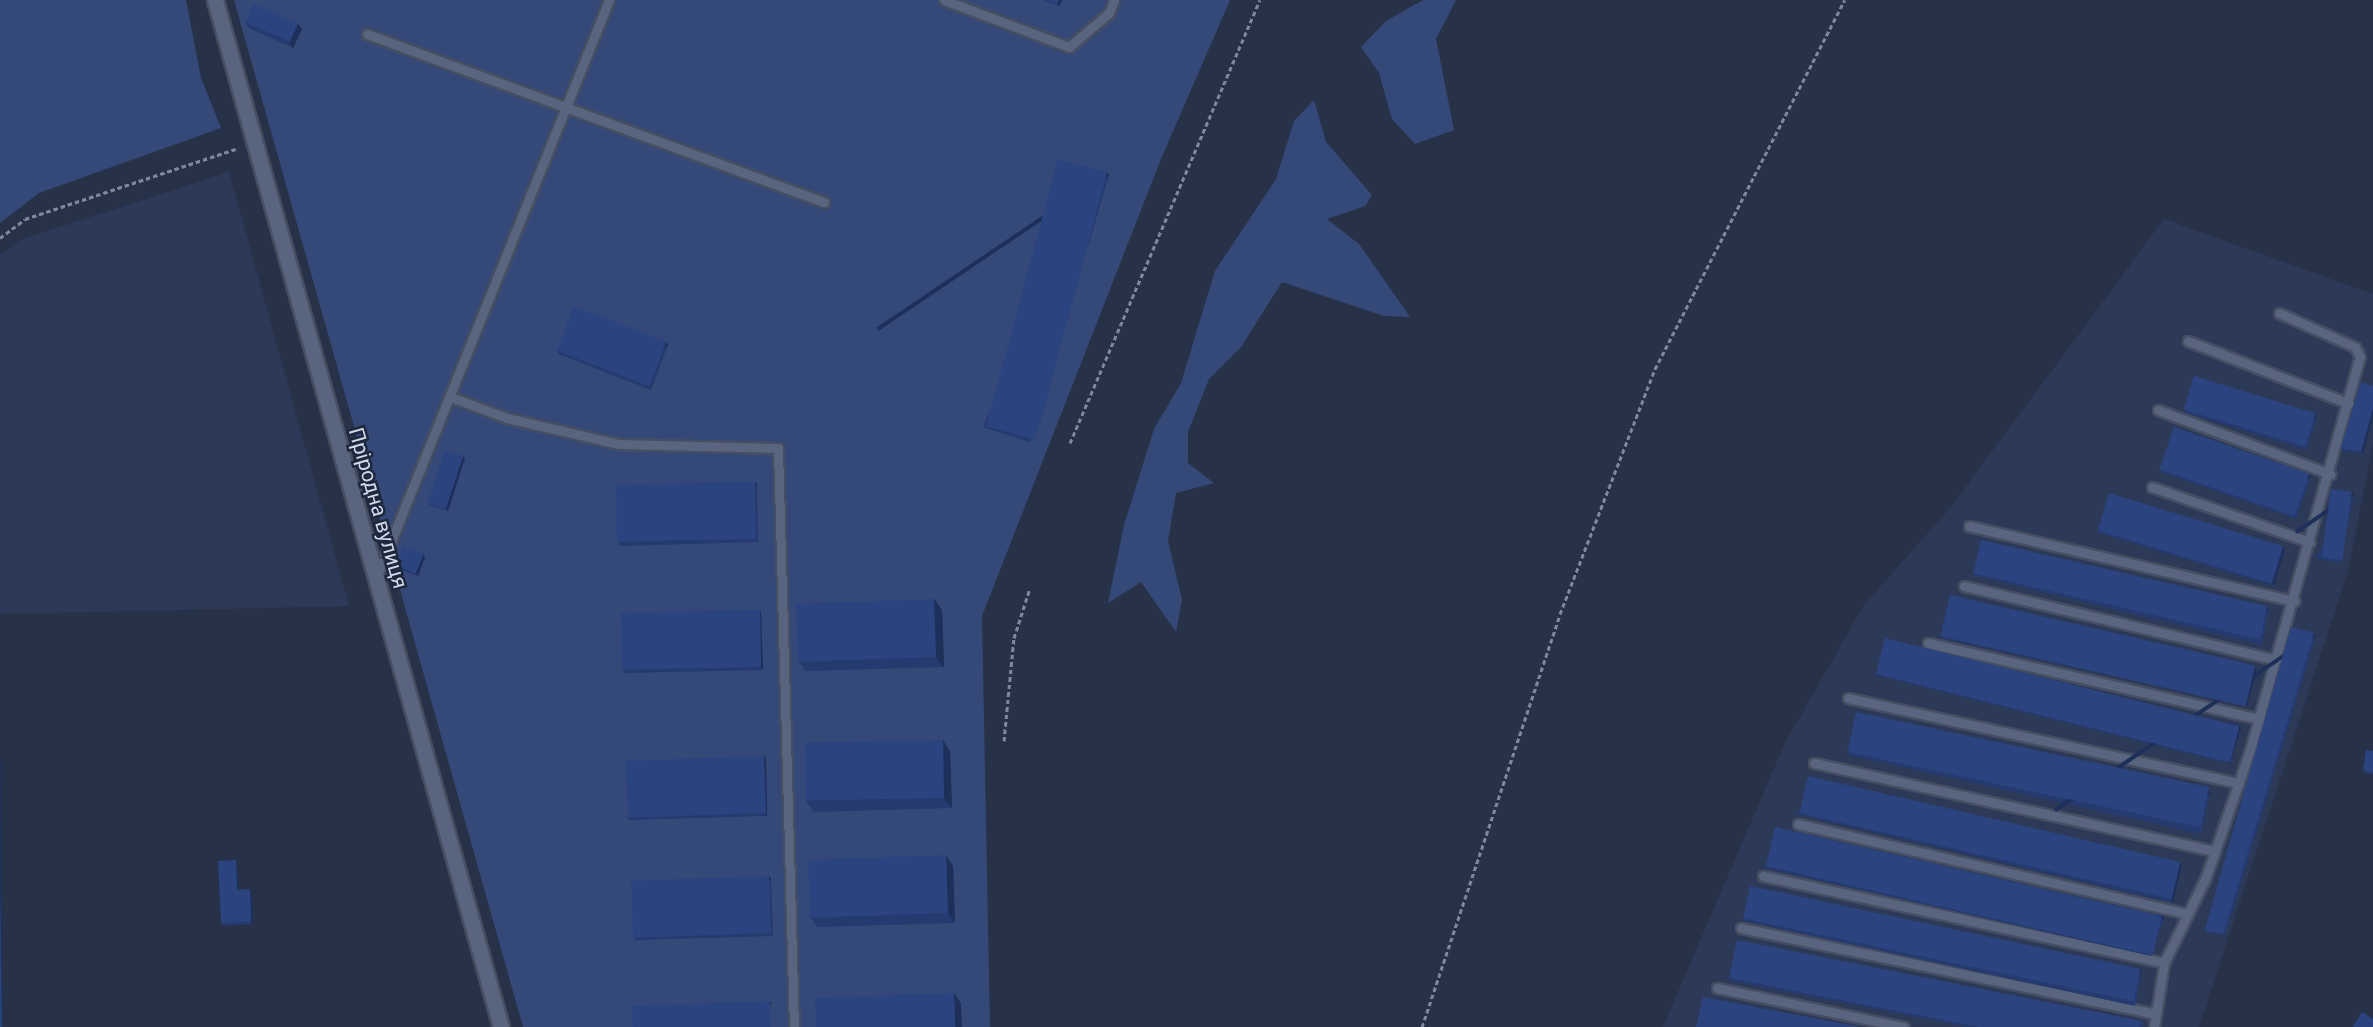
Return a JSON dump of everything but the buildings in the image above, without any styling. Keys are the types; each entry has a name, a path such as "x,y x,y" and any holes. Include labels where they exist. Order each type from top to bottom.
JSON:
{"street":[{"name":"Пріродна вулиця","path":"215,0 501,1027"}],"lane":[{"path":"376,579 609,0"},
{"path":"944,0 1069,46 1109,13 1114,0"},
{"path":"367,34 568,104 824,202"},
{"path":"2154,1027 2164,963 2215,851 2259,719 2330,474 2360,357 2355,347 2279,313"},
{"path":"2188,341 2348,403"},
{"path":"451,397 507,418 619,444 778,448 794,1027"},
{"path":"2158,410 2330,474"},
{"path":"2152,487 2310,542"},
{"path":"1969,526 2294,601"},
{"path":"1964,586 2277,660"},
{"path":"1928,643 2259,719"},
{"path":"1848,698 2239,783"},
{"path":"1814,763 2215,851"},
{"path":"1798,824 2188,914"},
{"path":"1763,876 2164,963"},
{"path":"1741,928 2156,1014"},
{"path":"1717,988 1904,1027"}],"path":[{"path":"1070,443 1260,0"},
{"path":"1422,1027 1560,614 1655,369 1845,0"},
{"path":"0,238 25,219 254,143"},
{"path":"1004,741 1014,638 1030,588"}],"shaded area":[{"path":"0,0 186,0 201,78 221,128 39,193 0,223"},
{"path":"234,0 1230,0 1161,159 982,616 990,1027 523,1027"},
{"path":"1423,0 1456,0 1436,39 1454,130 1415,144 1392,119 1379,73 1361,47 1386,21"},
{"path":"1314,100 1326,142 1372,195 1365,206 1327,219 1359,244 1410,317 1384,316 1282,282 1241,347 1209,379 1188,432 1188,463 1214,483 1176,493 1168,541 1182,600 1176,632 1141,582 1108,603 1124,525 1154,429 1181,383 1215,271 1276,179 1294,121"},
{"path":"229,172 349,606 0,614 0,255 20,240"},
{"path":"2164,219 2373,294 2373,443 2348,571 2199,1027 1663,1027 1785,743 1864,605 1951,507"}]}
